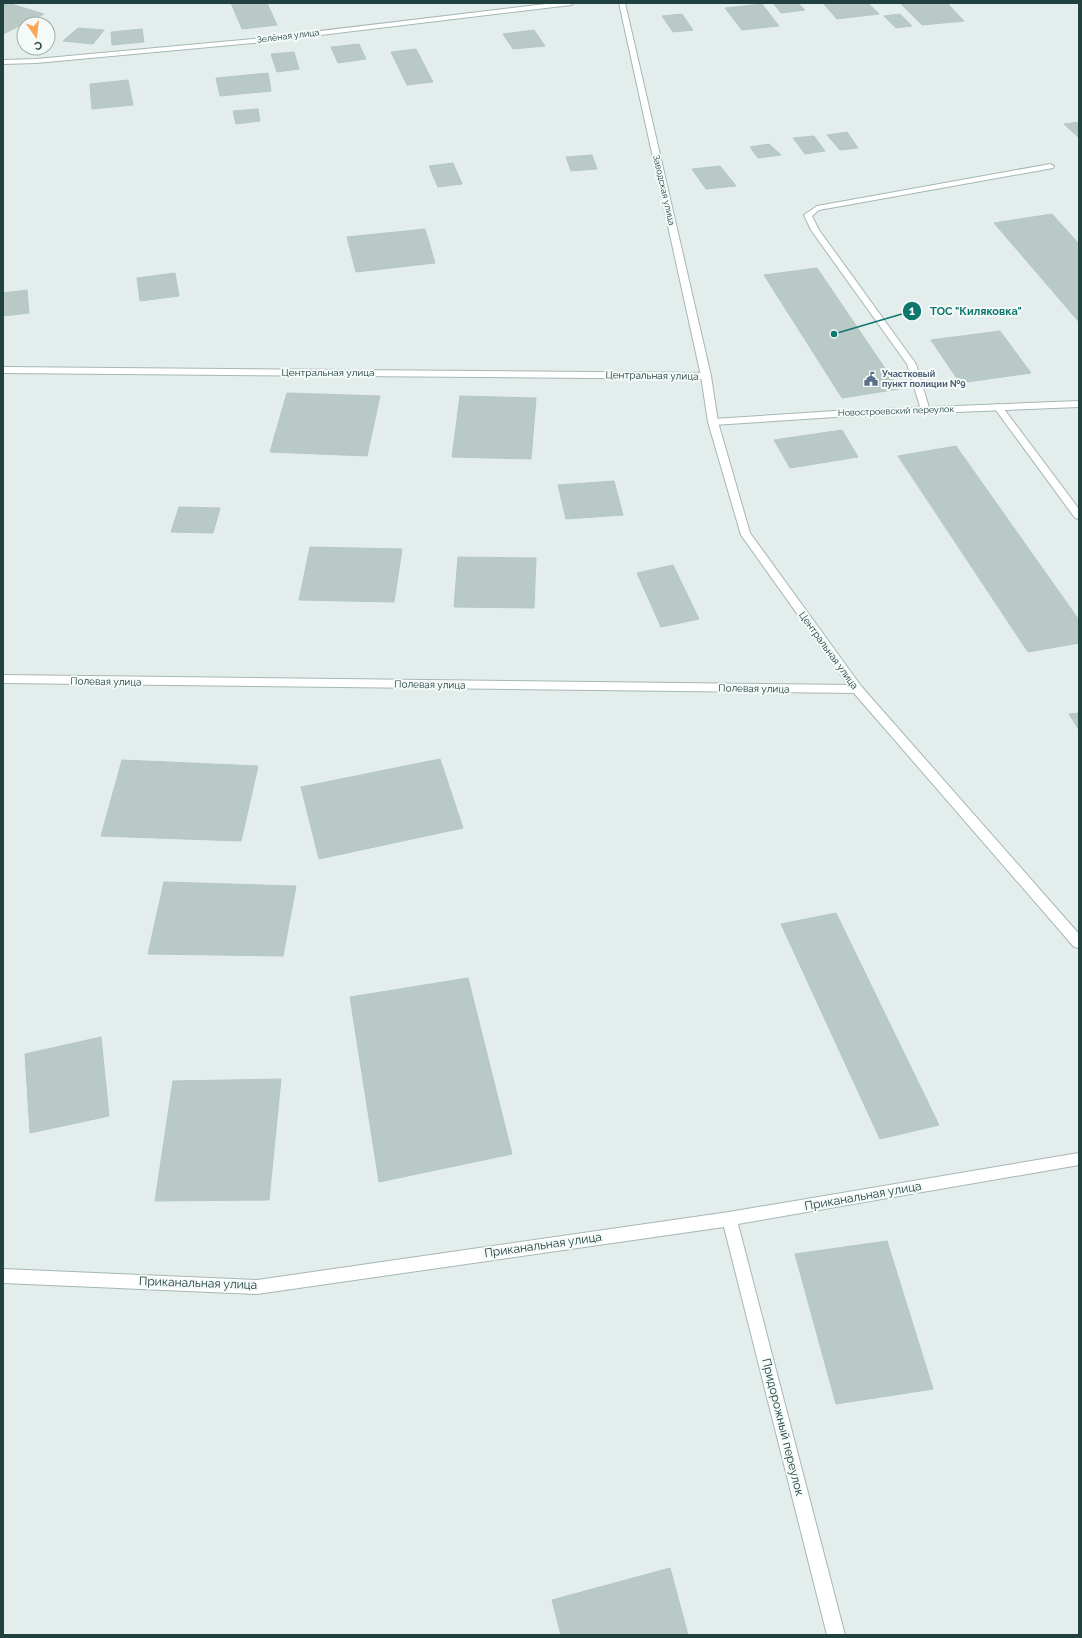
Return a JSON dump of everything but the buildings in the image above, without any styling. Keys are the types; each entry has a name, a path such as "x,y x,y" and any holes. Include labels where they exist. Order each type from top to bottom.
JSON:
{"street":[{"name":"Зелёная улица","path":"3,62 36,61 253,40 571,3"},
{"name":"Заводская улица","path":"622,3 706,376"},
{"path":"925,411 911,364 815,230 808,215 817,208 1050,166"},
{"name":"Центральная улица","path":"3,370 706,376 713,422 745,533 857,689 1079,943"},
{"name":"Новостроевский переулок","path":"713,422 835,414 1079,404"},
{"path":"998,407 1079,516"},
{"name":"Полевая улица","path":"3,679 857,689"},
{"name":"Приканальная улица","path":"3,1276 257,1287 729,1219 1079,1159"},
{"name":"Придорожный переулок","path":"729,1219 836,1635"}],"place":[{"name":"ТОС \"Киляковка\"","path":"834,334"},
{"name":"Участковый пункт полиции №9","path":"871,379"}]}
